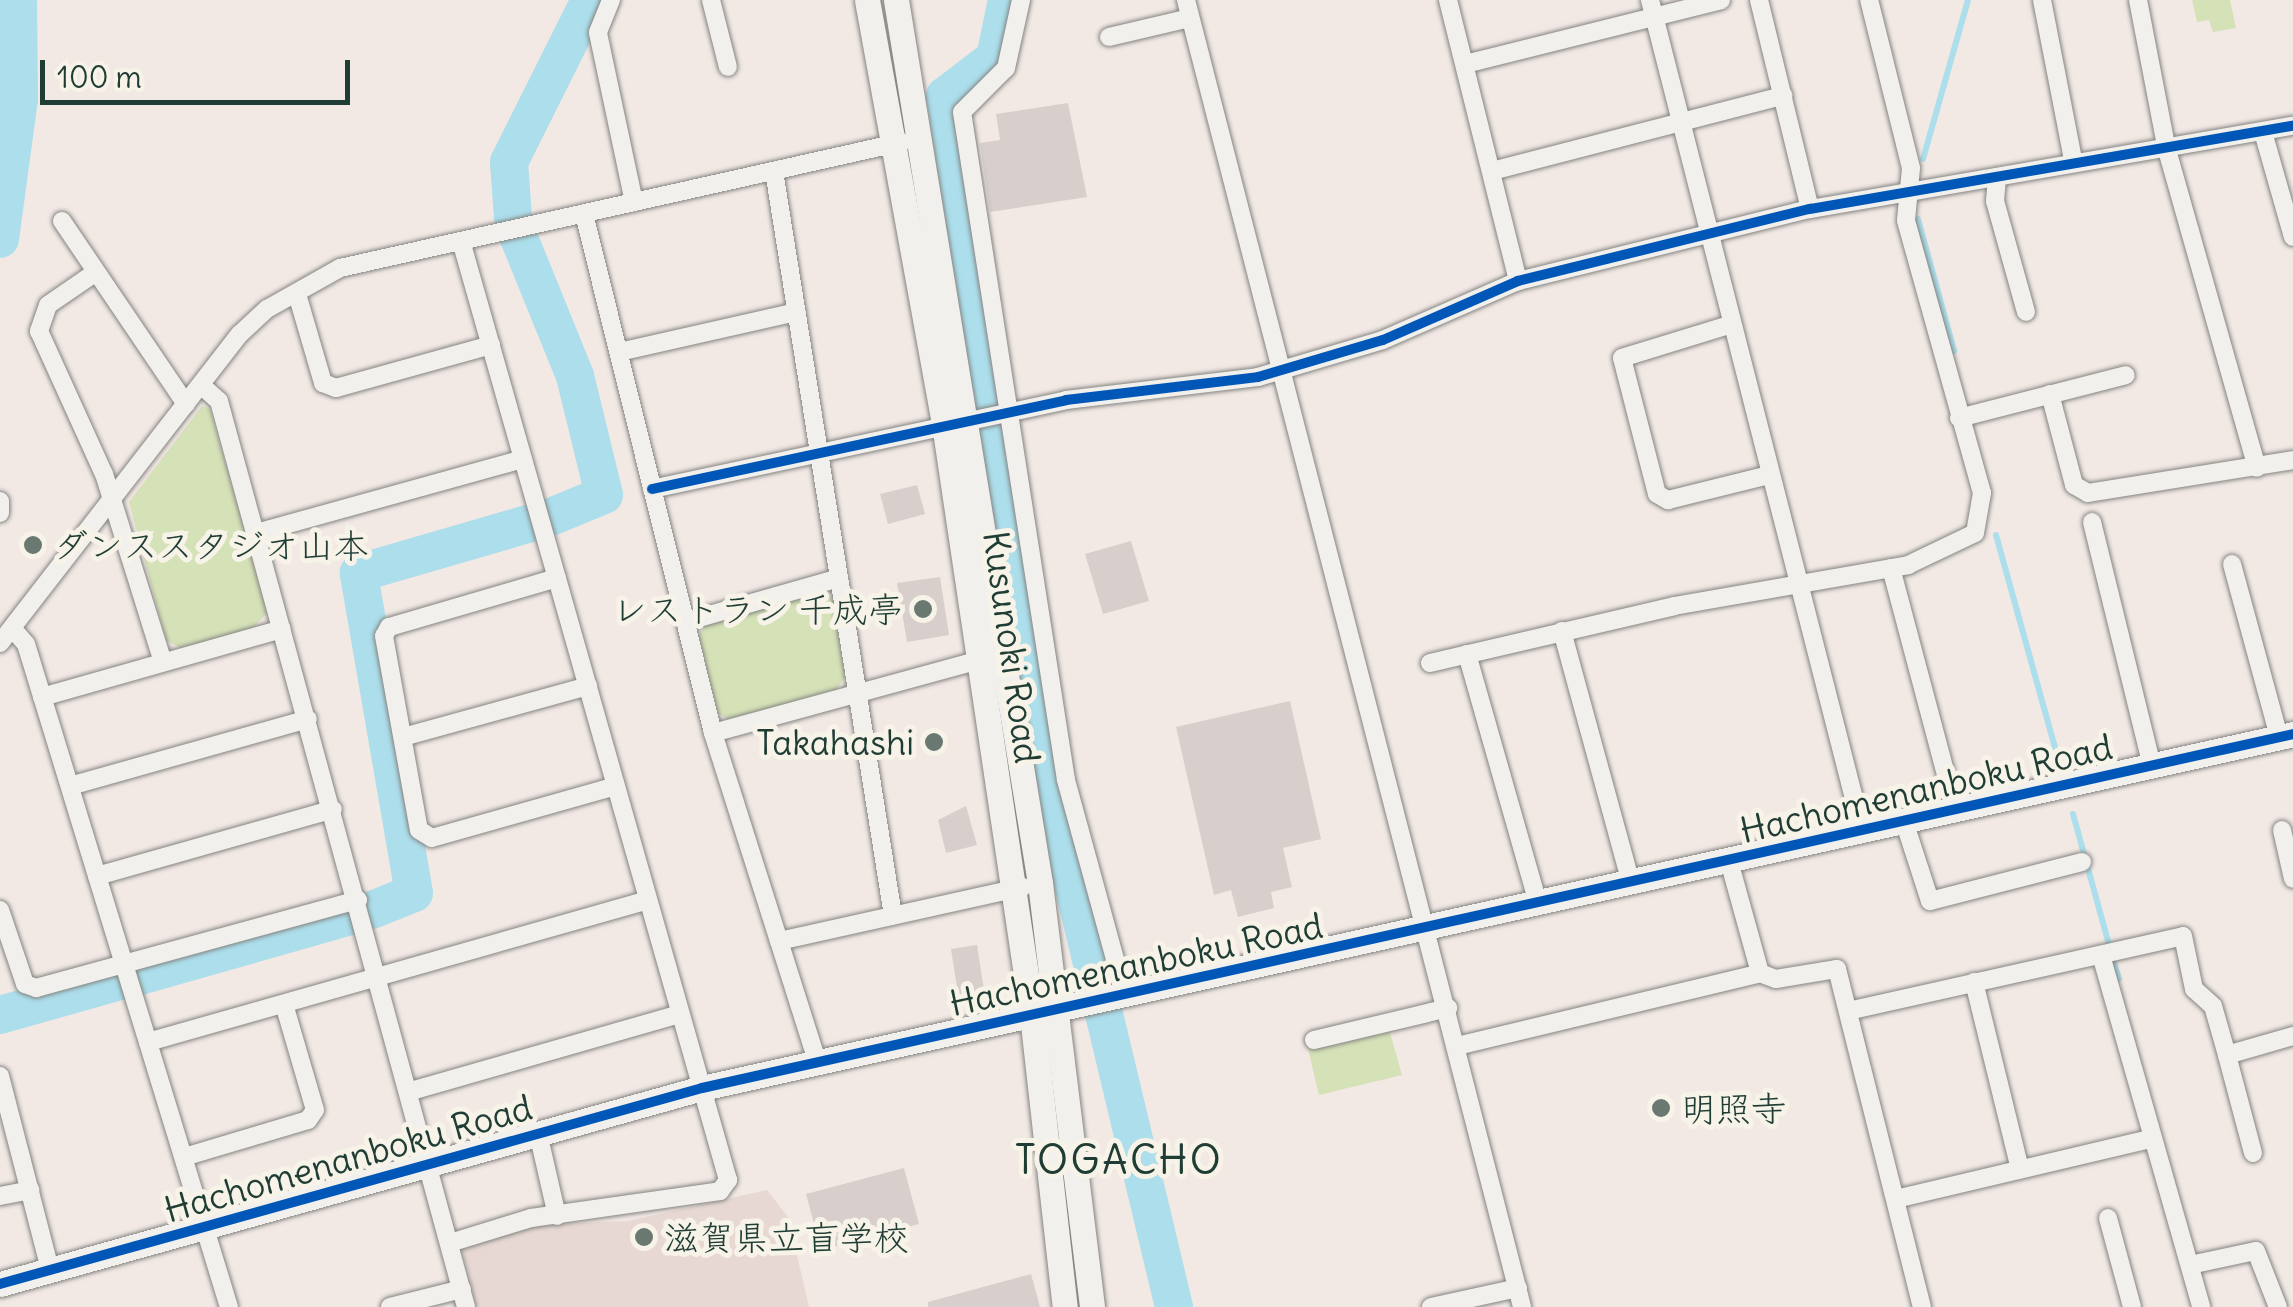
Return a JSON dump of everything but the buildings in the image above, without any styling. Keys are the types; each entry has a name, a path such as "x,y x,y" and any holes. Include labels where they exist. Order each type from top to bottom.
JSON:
{"main road":[{"name":"Kusunoki Road","path":"867,0 894,142 982,419 978,661 1012,890 1044,1012 1092,1307"},
{"name":"Kusunoki Road","path":"896,0 982,419 1004,653 1040,883 1044,1012 1065,1307"},
{"name":"Hachomenanboku Road","path":"0,1284 702,1088 2286,736"}],"street":[{"path":"611,0 598,33 634,202"},
{"path":"711,0 728,67"},
{"path":"1020,0 1006,68 961,113 982,419 1112,998"},
{"path":"1448,0 1518,281"},
{"path":"1465,64 1652,8 1721,0"},
{"path":"1759,0 1810,210"},
{"path":"1430,663 1798,581 1891,568 1975,532 1982,492 1906,220 1912,168 1869,0"},
{"path":"2042,0 2073,159"},
{"path":"2138,0 2167,150 2257,467"},
{"path":"1652,8 1729,325 1862,830"},
{"path":"1109,37 1188,9 1277,372 1448,1008 1520,1298 1432,1307"},
{"path":"1492,171 1783,96"},
{"path":"652,489 819,450 982,419 1277,372 1382,340 1518,281 1706,233 1810,210 1997,178 2073,159 2095,164 2293,126"},
{"path":"2264,132 2293,237"},
{"path":"229,1307 42,697 6,636 240,334 340,268 894,142 922,140"},
{"path":"774,172 892,916"},
{"path":"1997,178 1995,201 2026,312"},
{"path":"584,214 713,733 817,1061"},
{"path":"62,221 186,404"},
{"path":"452,1242 557,1216 720,1191 728,1180 462,241"},
{"path":"96,272 48,304 39,330 113,498 163,662"},
{"path":"297,294 323,382 336,388 491,345"},
{"path":"619,352 796,312"},
{"path":"1729,325 1622,358 1657,494 1668,500 1769,475"},
{"path":"1959,418 2126,374"},
{"path":"201,385 219,401 380,976 464,1298 390,1307"},
{"path":"2050,394 2074,485 2088,493 2293,460"},
{"path":"256,533 524,458"},
{"path":"0,501 0,513"},
{"path":"2092,522 2152,766"},
{"path":"2232,564 2286,736"},
{"path":"1891,568 1955,810"},
{"path":"557,578 389,627 384,636 419,830 432,838 616,786"},
{"path":"686,622 839,578"},
{"path":"42,697 282,629"},
{"path":"1562,631 1631,883"},
{"path":"713,733 1004,653"},
{"path":"1467,654 1538,904"},
{"path":"403,736 588,686"},
{"path":"70,786 308,719"},
{"path":"97,876 333,809"},
{"path":"1904,821 1930,901 2082,862"},
{"path":"2282,830 2293,878"},
{"path":"1728,860 1760,973"},
{"path":"779,941 1040,883"},
{"path":"0,910 25,984 36,988 358,900"},
{"path":"148,1042 648,900"},
{"path":"1848,1011 2183,936 2194,988 2214,1006 2253,1154"},
{"path":"2101,955 2149,1138 2201,1307"},
{"path":"1457,1046 1760,973 1776,980 1830,965 1848,1011 1922,1307"},
{"path":"1974,982 2020,1169"},
{"path":"184,1156 308,1120 315,1110 284,1004"},
{"path":"1314,1040 1448,1008"},
{"path":"410,1091 680,1014"},
{"path":"2228,1055 2293,1036"},
{"path":"0,1076 50,1270"},
{"path":"538,1133 557,1216"},
{"path":"1896,1198 2149,1138"},
{"path":"0,1196 30,1190"},
{"path":"2108,1218 2132,1307"},
{"path":"2190,1265 2256,1251 2278,1307"}],"shaded area":[{"name":"滋賀県立盲学校","path":"767,1190 788,1217 809,1307 477,1307 462,1249 530,1225 628,1221"}],"green space":[{"path":"2192,0 2230,0 2236,28 2213,32 2209,20 2197,22"},
{"path":"202,406 210,409 268,612 254,627 182,649 166,640 129,502"},
{"path":"822,591 833,598 845,677 836,690 729,720 718,713 698,635 707,624"},
{"path":"1389,1029 1402,1075 1319,1095 1308,1049"}],"waterway":[{"path":"0,239 19,98 18,0"},
{"path":"513,218 509,162 590,0"},
{"path":"1007,0 995,58 945,96 1057,817 1174,1307"},
{"path":"1923,159 1968,0"},
{"path":"1918,219 1954,351"},
{"path":"519,238 575,376 604,495 551,517"},
{"path":"372,910 414,893 359,573 531,523"},
{"path":"1996,535 2060,766"},
{"path":"2073,814 2108,941"},
{"path":"140,976 351,916"},
{"path":"2112,956 2119,979"},
{"path":"0,1015 117,982"}],"cycle path":[{"path":"652,489 1066,400 1258,377 1383,340 1518,281 1810,209 2293,126"},
{"path":"0,1284 702,1088 2293,734"}],"place":[{"name":"ダンススタジオ山本","path":"33,545"},
{"name":"レストラン 千成亭","path":"923,609"},
{"name":"Takahashi","path":"934,742"},
{"name":"明照寺","path":"1661,1108"},
{"name":"滋賀県立盲学校","path":"644,1237"}],"district":[{"name":"TOGACHO","path":"1119,1160"}]}
